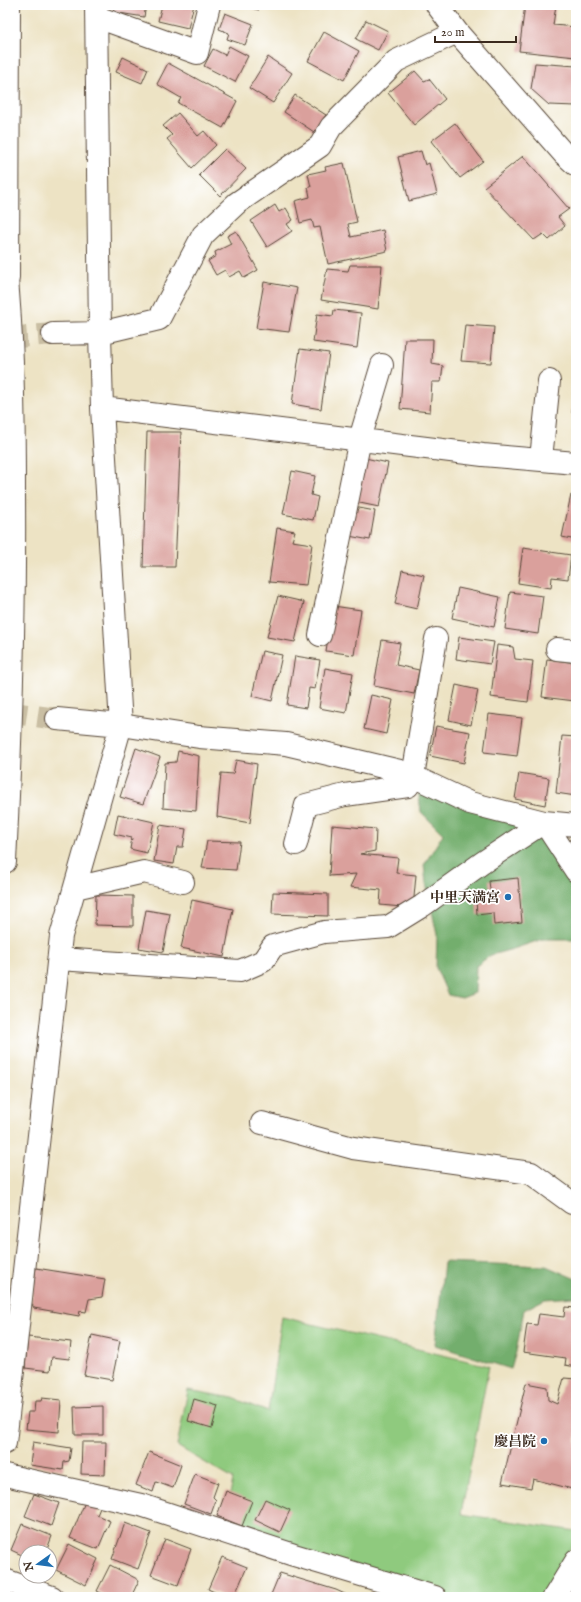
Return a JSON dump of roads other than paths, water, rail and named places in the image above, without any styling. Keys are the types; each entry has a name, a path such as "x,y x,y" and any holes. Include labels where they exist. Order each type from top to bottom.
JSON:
{"main road":[{"path":"5,862 12,725 14,563 14,421 8,286 9,5"},
{"path":"5,1443 61,936 120,725 102,408 96,11 197,53 209,5"},
{"path":"438,5 457,32 564,154 576,165"},
{"path":"53,334 100,333 159,319 203,235 236,203 320,146 331,127 396,61 457,32"},
{"path":"5,258 8,286"},
{"path":"320,635 360,439 382,365"},
{"path":"541,459 549,381"},
{"path":"102,408 483,455 576,463"},
{"path":"296,844 306,805 345,795 408,786 413,776 436,639"},
{"path":"57,719 120,725 199,737 286,744 404,772 470,802 544,822 576,825"},
{"path":"544,822 576,871"},
{"path":"58,959 240,971 263,960 273,946 324,932 388,927 422,906 482,863 544,822"},
{"path":"74,888 144,872 183,882"},
{"path":"262,1123 353,1148 531,1173 572,1203 576,1203"},
{"path":"5,1474 141,1505 294,1555 435,1597"},
{"path":"554,1597 576,1561"},
{"path":"5,1580 52,1597"}],"tunnel":[{"path":"5,338 53,334"},
{"path":"5,712 57,719"}],"place":[{"name":"中里天満宮","path":"508,897"},
{"name":"慶昌院","path":"544,1441"}]}
